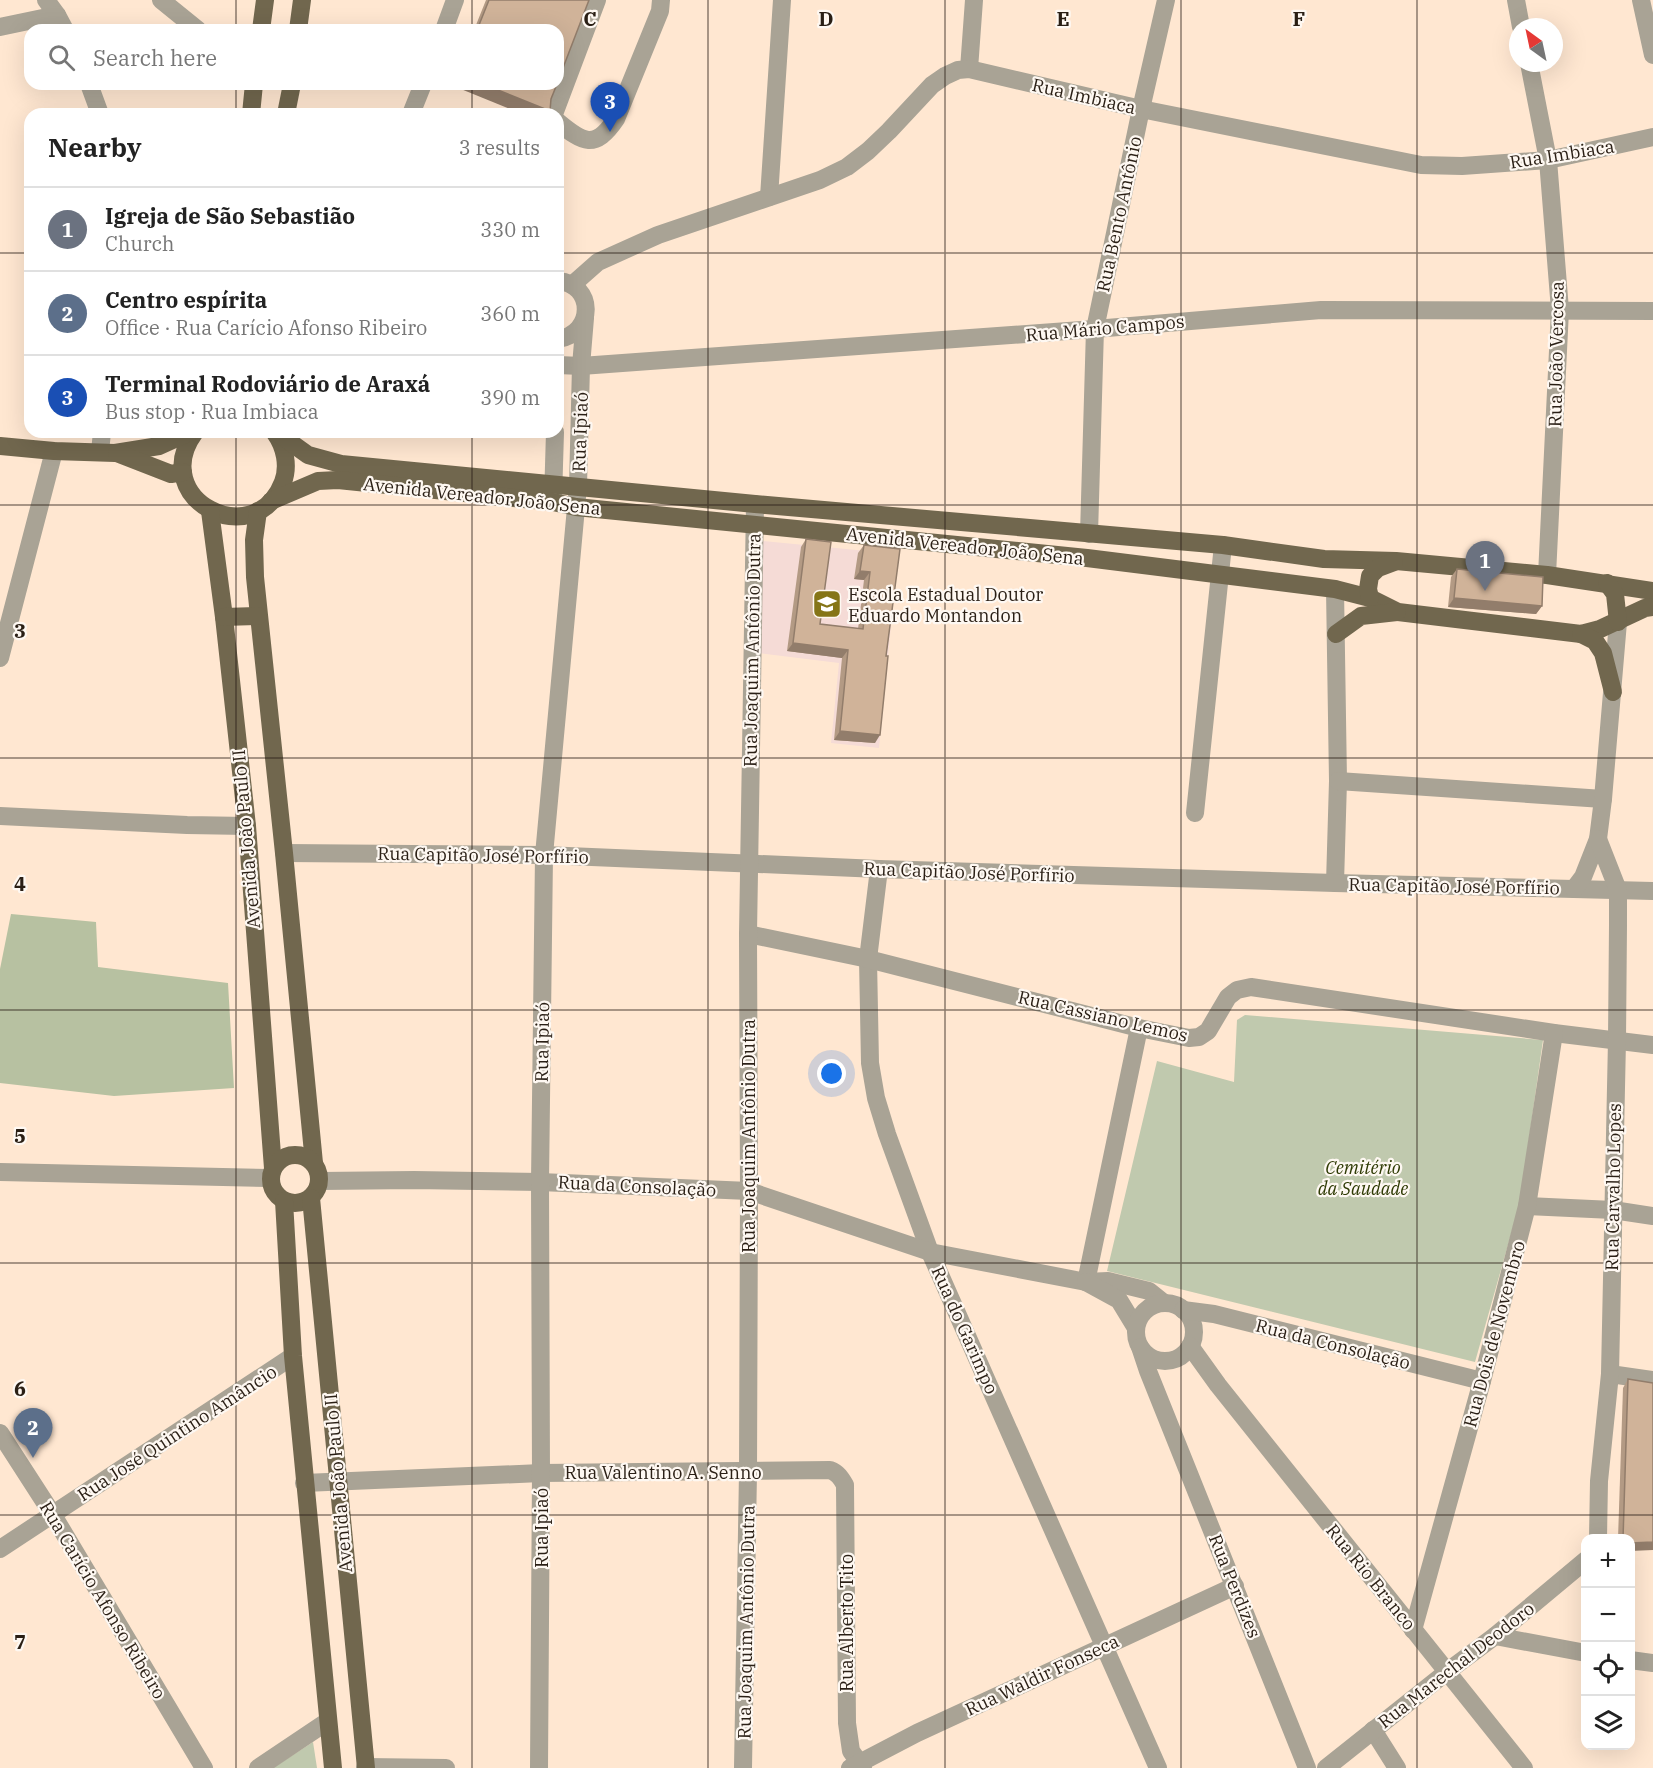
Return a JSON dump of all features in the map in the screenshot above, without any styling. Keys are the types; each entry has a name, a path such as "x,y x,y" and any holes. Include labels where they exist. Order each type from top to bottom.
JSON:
{"main road":[{"path":"262,24 265,0"},
{"path":"299,24 302,0"},
{"path":"252,108 253,90"},
{"path":"288,108 291,90"},
{"path":"0,446 54,451 108,452 159,446 177,438"},
{"path":"190,438 183,456 183,472 188,488 197,501 210,511"},
{"name":"Avenida João Paulo II","path":"278,438 284,451 286,465 284,478 279,490 264,506 254,540 255,577 314,1163"},
{"name":"Avenida Vereador João Sena","path":"284,438 308,455 341,464 553,493 576,507 1087,558 1335,589 1370,598 1398,612 1581,634 1600,629 1645,608 1653,607"},
{"path":"108,452 171,474 183,472"},
{"name":"Avenida Vereador João Sena","path":"210,511 225,516 242,516 318,481 338,480 553,493 578,486 755,504 1223,545 1324,559 1396,561 1546,575 1653,591"},
{"name":"Avenida João Paulo II","path":"210,511 247,826 271,1173"},
{"path":"1370,598 1368,589 1370,576 1378,568 1396,561"},
{"path":"1607,584 1615,594 1618,622"},
{"path":"1336,634 1361,616 1398,612"},
{"path":"224,617 258,616"},
{"path":"1581,634 1594,641 1602,653 1613,692"},
{"path":"297,1155 306,1157 314,1163 320,1181 311,1198 303,1203 293,1204 284,1202 276,1196 271,1187 271,1173 279,1161 287,1156 297,1155"},
{"name":"Avenida João Paulo II","path":"311,1198 366,1768"},
{"name":"Avenida João Paulo II","path":"284,1202 293,1356 333,1768"}],"street":[{"path":"161,0 191,24"},
{"path":"446,24 455,0"},
{"path":"564,87 597,0"},
{"path":"564,127 578,138 589,141 608,131 616,119 660,11 661,0"},
{"path":"769,197 782,0"},
{"path":"565,283 598,262 658,235 820,180 847,167 889,131 932,85 958,70 969,69 974,0"},
{"name":"Rua Bento Antônio","path":"1089,534 1095,330 1166,0"},
{"path":"1516,0 1519,18"},
{"path":"1641,0 1653,55"},
{"path":"0,27 56,15"},
{"name":"Rua Imbiaca","path":"969,69 1141,110 1421,165 1471,165 1548,159 1653,137"},
{"name":"Rua João Vercosa","path":"1531,72 1548,159 1560,310 1546,575"},
{"path":"91,90 98,108"},
{"path":"413,108 421,90"},
{"path":"556,108 563,90"},
{"name":"Rua Ipiaó","path":"539,1768 540,1182 544,855 578,486 586,308 579,291 565,283"},
{"name":"Rua Mário Campos","path":"564,365 582,366 1095,330 1322,310 1653,311"},
{"path":"564,338 574,334 581,327 585,318"},
{"path":"104,438 108,452"},
{"name":"Rua Ipiaó","path":"553,493 555,438"},
{"path":"0,658 54,451"},
{"name":"Rua Joaquim Antônio Dutra","path":"744,1768 748,1472 748,934 755,504"},
{"path":"1195,813 1223,545"},
{"path":"1335,589 1338,781 1335,883"},
{"name":"Rua Carvalho Lopes","path":"1574,889 1583,877 1598,839 1618,622"},
{"path":"1338,781 1603,799"},
{"path":"0,816 247,826"},
{"name":"Rua Carvalho Lopes","path":"1598,839 1618,890 1610,1374 1599,1481 1598,1534"},
{"name":"Rua Capitão José Porfírio","path":"284,853 544,855 879,869 1653,891"},
{"name":"Rua do Garimpo","path":"879,869 868,959 870,1063 876,1098 887,1134 930,1252 1158,1768"},
{"name":"Rua Cassiano Lemos","path":"748,934 868,959 1139,1028 1189,1038 1199,1037 1208,1031 1228,997 1237,990 1251,987 1554,1034 1653,1045"},
{"path":"1086,1282 1139,1028"},
{"name":"Rua Dois de Novembro","path":"1413,1630 1482,1381 1527,1206 1554,1034"},
{"path":"0,1172 271,1173"},
{"name":"Rua da Consolação","path":"320,1181 540,1182 749,1191 930,1252 1086,1282 1108,1281 1149,1291 1164,1303"},
{"path":"1527,1206 1613,1210 1653,1216"},
{"name":"Rua da Consolação","path":"1086,1282 1119,1300 1136,1328"},
{"path":"1164,1303 1183,1310 1190,1317 1193,1326 1194,1336 1190,1346 1184,1354 1171,1360 1152,1358 1140,1347 1136,1338 1136,1328 1140,1318 1146,1310 1164,1303"},
{"name":"Rua da Consolação","path":"1183,1310 1214,1314 1482,1381"},
{"name":"Rua Rio Branco","path":"1190,1346 1218,1385 1524,1768"},
{"name":"Rua Perdizes","path":"1140,1347 1307,1768"},
{"name":"Rua José Quintino Amâncio","path":"0,1549 293,1356"},
{"name":"Rua Rio Branco","path":"1171,1360 1218,1385"},
{"name":"Rua Perdizes","path":"1162,1404 1171,1360"},
{"path":"1610,1374 1653,1380"},
{"name":"Rua Carício Afonso Ribeiro","path":"0,1433 53,1515 204,1768"},
{"name":"Rua Valentino A. Senno","path":"304,1483 541,1473 830,1470 840,1476"},
{"name":"Rua Alberto Tito","path":"840,1476 845,1485 847,1723 851,1751 858,1766"},
{"name":"Rua Marechal Deodoro","path":"1326,1768 1495,1636 1581,1564"},
{"name":"Rua Waldir Fonseca","path":"858,1766 917,1733 1235,1586"},
{"path":"1495,1636 1581,1652"},
{"path":"1635,1661 1653,1663"},
{"path":"258,1768 328,1721"},
{"path":"1373,1730 1397,1768"},
{"path":"366,1768 446,1768"}],"shaded area":[{"name":"Escola Estadual Doutor Eduardo Montandon","path":"763,541 898,554 879,748 831,743 839,663 759,653"}],"green space":[{"path":"11,914 96,922 98,967 228,983 234,1088 114,1096 0,1083 0,969"},
{"name":"Cemitério da Saudade","path":"1245,1015 1543,1040 1520,1202 1475,1362 1107,1271 1157,1061 1234,1082 1237,1020"},
{"path":"313,1742 317,1768 273,1768"}],"building":[{"path":"489,0 589,0 564,65 564,24 479,24"},
{"path":"498,90 555,90 550,108 543,108"},
{"path":"806,539 831,542 820,624 863,629 870,572 860,571 864,545 900,549 886,656 888,656 880,735 840,731 848,650 793,643"},
{"path":"1457,569 1543,577 1542,606 1454,598"},
{"path":"1628,1379 1653,1383 1653,1542 1635,1543 1635,1534 1623,1534"}],"place":[{"name":"Terminal Rodoviário de Araxá","path":"610,132"},
{"name":"Igreja de São Sebastião","path":"1485,591"},
{"name":"Escola Estadual Doutor Eduardo Montandon","path":"827,604"},
{"name":"Centro espírita","path":"33,1458"}]}
